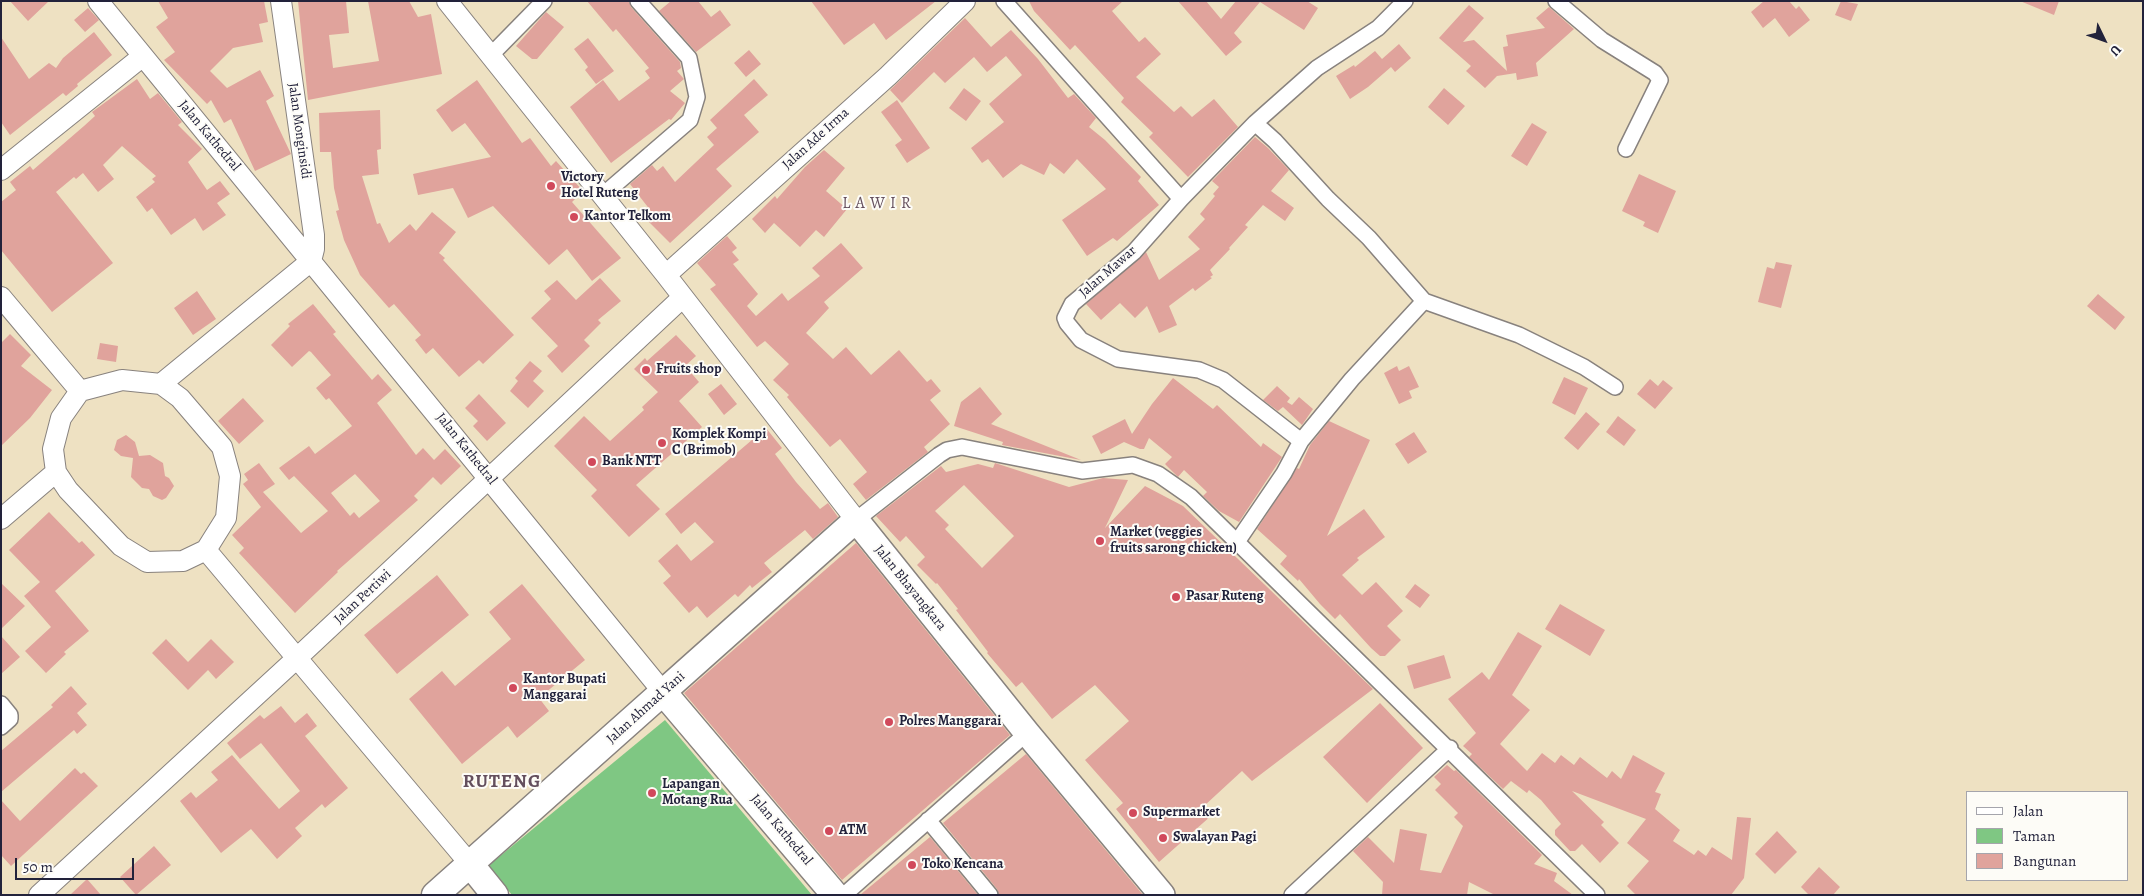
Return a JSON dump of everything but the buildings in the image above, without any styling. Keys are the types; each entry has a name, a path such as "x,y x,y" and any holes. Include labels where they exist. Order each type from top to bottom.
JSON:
{"highway":[{"name":"Jalan Ahmad Yani","path":"435,895 663,692"},
{"name":"Jalan Kathedral","path":"663,692 835,895"},
{"path":"470,864 495,895"}],"main road":[{"name":"Jalan Ahmad Yani","path":"663,692 856,520"},
{"name":"Jalan Bhayangkara","path":"856,520 1027,733 1162,895"}],"street":[{"name":"Jalan Kathedral","path":"98,1 663,692"},
{"name":"Jalan Monginsidi","path":"281,1 314,235 314,249 310,261"},
{"name":"Jalan Bhayangkara","path":"447,1 603,195 856,520"},
{"path":"603,195 690,120 697,97 689,58 638,1"},
{"name":"Jalan Ade Irma","path":"666,275 888,76 964,1"},
{"path":"1004,1 1182,199 1254,123 1317,68 1378,28 1405,1"},
{"path":"1556,1 1602,40 1655,74 1660,80 1626,149"},
{"path":"491,54 540,3"},
{"path":"1,170 143,56"},
{"path":"1254,123 1275,141 1328,199 1369,238 1424,300 1519,335 1584,367 1614,387"},
{"name":"Jalan Mawar","path":"1182,199 1134,252 1072,304 1066,318 1067,323 1081,340 1118,359 1199,370 1222,380 1301,441"},
{"path":"161,384 310,261"},
{"path":"1,297 80,391"},
{"name":"Jalan Pertiwi","path":"40,895 490,479 683,297"},
{"path":"1237,542 1284,473 1301,441 1352,379 1424,300"},
{"path":"122,380 161,384 180,398 222,447 230,476 226,518 206,550 183,561 148,562 121,546 68,490 56,472 53,449 61,418 80,391 122,380"},
{"path":"856,520 939,455 947,450 962,447 1082,471 1133,465 1158,474 1191,497 1450,748 1597,895"},
{"path":"1,520 56,472"},
{"path":"206,550 470,864"},
{"path":"1,704 10,715 10,719 1,727"},
{"path":"844,895 1027,733"},
{"path":"1292,895 1450,748"},
{"path":"928,820 990,895"}],"green space":[{"name":"Lapangan Motang Rua","path":"665,720 812,895 512,895 488,866"}],"place":[{"name":"Victory Hotel Ruteng","path":"551,186"},
{"name":"Kantor Telkom","path":"574,217"},
{"name":"Fruits shop","path":"646,370"},
{"name":"Komplek Kompi C (Brimob)","path":"662,443"},
{"name":"Bank NTT","path":"592,462"},
{"name":"Market (veggies fruits sarong chicken)","path":"1100,541"},
{"name":"Pasar Ruteng","path":"1176,597"},
{"name":"Kantor Bupati Manggarai","path":"513,688"},
{"name":"Polres Manggarai","path":"889,722"},
{"name":"Lapangan Motang Rua","path":"652,793"},
{"name":"Supermarket","path":"1133,813"},
{"name":"ATM","path":"829,831"},
{"name":"Swalayan Pagi","path":"1163,838"},
{"name":"Toko Kencana","path":"912,865"}],"district":[{"name":"L A W I R","path":"877,204"},
{"name":"RUTENG","path":"502,782"}]}
